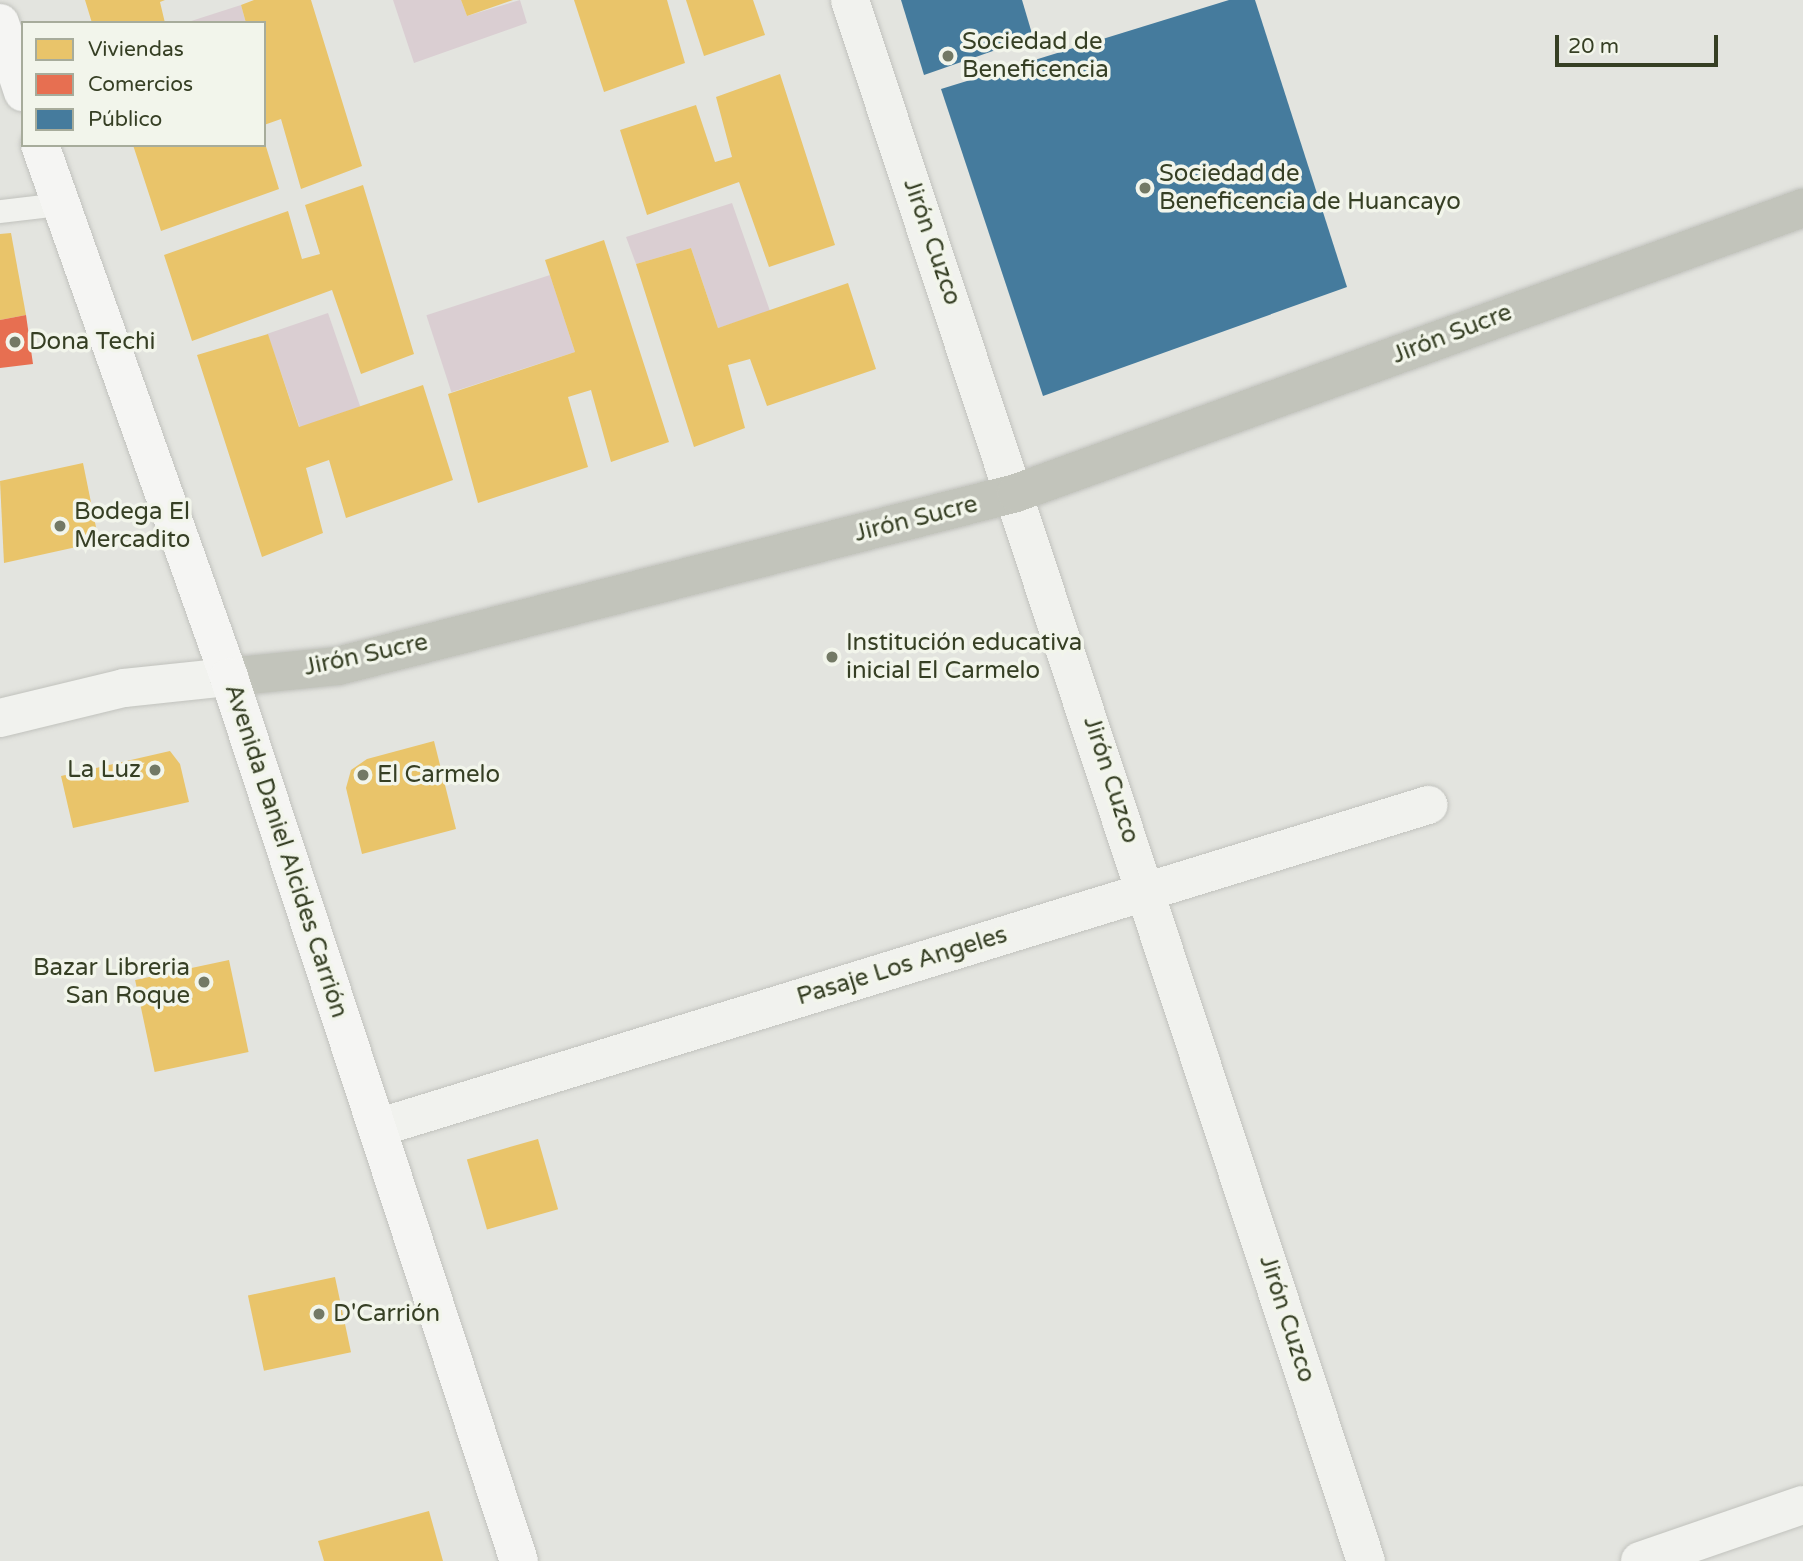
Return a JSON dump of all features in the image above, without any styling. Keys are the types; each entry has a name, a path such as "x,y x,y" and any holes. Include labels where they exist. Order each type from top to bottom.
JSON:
{"main road":[{"path":"0,23 21,86"},
{"name":"Avenida Daniel Alcides Carrión","path":"41,147 229,677 519,1561"}],"street":[{"name":"Jirón Cuzco","path":"850,0 1148,891 1366,1561"},
{"name":"Jirón Sucre","path":"0,718 124,688 338,666 1016,493 1592,281 1803,208"},
{"name":"Pasaje Los Angeles","path":"377,1128 1428,805"},
{"path":"1640,1561 1803,1505"}],"lane":[{"path":"0,211 60,204"}],"shaded area":[{"path":"393,0 461,0 467,16 520,0 527,23 414,63"},
{"path":"241,5 245,21 191,21"},
{"path":"732,203 770,311 718,328 691,248 636,264 626,237"},
{"path":"550,275 575,352 451,392 426,315"},
{"path":"328,313 360,407 300,427 267,334"}],"building: Viviendas":[{"path":"85,0 165,0 160,2 165,21 91,21"},
{"path":"254,0 311,0 362,166 301,189 281,119 266,124 266,21 245,21 241,5"},
{"path":"461,0 513,0 467,16"},
{"path":"574,0 667,0 685,63 604,92"},
{"path":"686,0 753,0 765,35 704,56"},
{"path":"780,74 835,245 769,267 739,182 647,215 620,130 696,105 715,162 732,157 716,97"},
{"path":"134,147 266,147 279,189 161,231"},
{"path":"363,185 414,354 361,374 332,290 192,341 164,255 288,211 302,259 320,254 305,205"},
{"path":"11,233 26,315 0,320 0,234"},
{"path":"604,240 669,442 611,462 591,390 568,397 588,467 478,503 448,394 575,352 545,260"},
{"path":"691,248 718,328 848,283 876,369 767,406 750,359 728,365 745,428 694,447 636,264"},
{"path":"268,334 299,427 423,385 453,480 346,518 329,460 306,468 323,533 262,557 197,355"},
{"path":"83,463 99,542 4,563 0,481"},
{"path":"434,741 456,829 362,854 346,788 351,770 367,759"},
{"path":"170,751 180,764 189,802 73,828 61,776"},
{"path":"229,960 249,1052 155,1072 135,980"},
{"path":"538,1139 558,1209 487,1230 467,1159"},
{"path":"335,1277 351,1352 264,1371 248,1296"},
{"path":"429,1511 443,1561 324,1561 318,1541"}],"building: Comercios":[{"name":"Dona Techi","path":"26,315 33,364 0,368 0,320"}],"building: Público":[{"name":"Sociedad de Beneficencia","path":"901,0 1022,0 1033,37 924,75"},
{"name":"Sociedad de Beneficencia de Huancayo","path":"1229,0 1255,0 1347,287 1043,396 941,89"}],"place":[{"name":"Sociedad de Beneficencia","path":"948,56"},
{"name":"Sociedad de Beneficencia de Huancayo","path":"1145,188"},
{"name":"Dona Techi","path":"15,342"},
{"name":"Bodega El Mercadito","path":"60,526"},
{"name":"Institución educativa inicial El Carmelo","path":"832,657"},
{"name":"La Luz","path":"155,770"},
{"name":"El Carmelo","path":"363,775"},
{"name":"Bazar Libreria San Roque","path":"204,982"},
{"name":"D'Carrión","path":"319,1314"}]}
